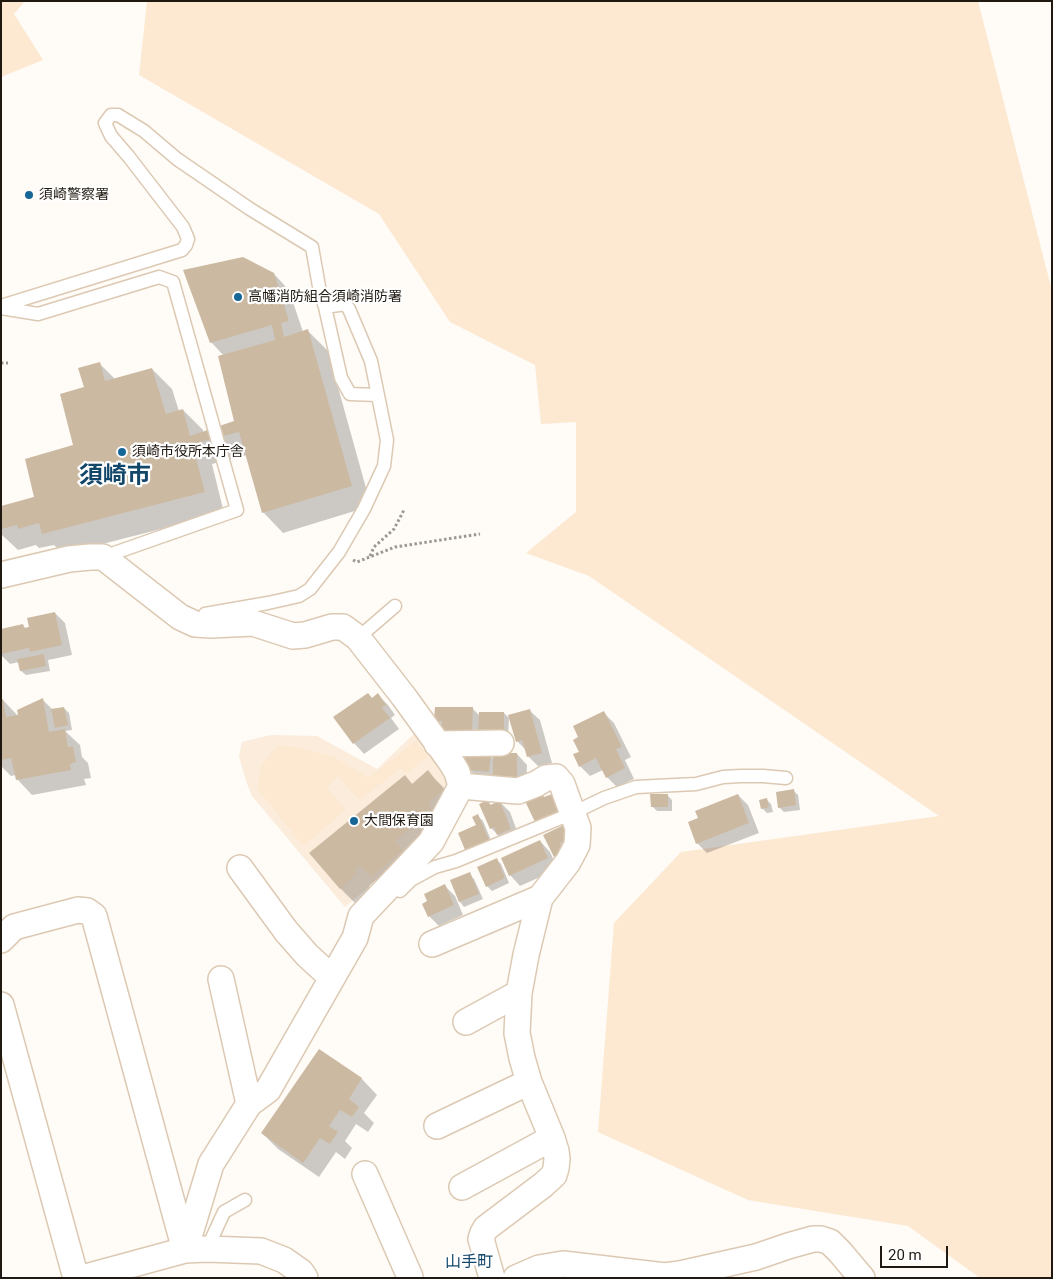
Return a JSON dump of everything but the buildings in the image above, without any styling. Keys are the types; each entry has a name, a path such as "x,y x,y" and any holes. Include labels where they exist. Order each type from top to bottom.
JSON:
{"street":[{"path":"1,575 69,559 103,557 180,617 195,624 254,623 294,636 305,635 332,627 344,627 358,638 404,697 457,772 461,786 431,842 361,916 355,938 268,1090 249,1104 211,1164 196,1250"},
{"path":"437,744 502,743"},
{"path":"461,786 518,791 546,778 556,777 562,784 578,828 578,845 568,862 540,898 518,993 517,1033 522,1058 529,1082 552,1138 556,1151 556,1168 554,1174 543,1185 486,1228 483,1233 481,1240 492,1278"},
{"path":"240,868 286,931 307,955 332,978"},
{"path":"432,944 540,898"},
{"path":"1,940 14,927 78,910 87,911 94,916 196,1250"},
{"path":"220,979 249,1104"},
{"path":"466,1022 518,993"},
{"path":"1,1005 76,1278"},
{"path":"436,1126 529,1082"},
{"path":"462,1186 552,1138"},
{"path":"365,1174 409,1278"},
{"path":"516,1278 539,1268 563,1264 636,1275 681,1276 813,1239 830,1242 862,1278"},
{"path":"82,1278 150,1269 196,1250 262,1251 284,1260 301,1272 305,1278"}],"lane":[{"path":"1,307 182,250 186,245 188,239 183,227 111,136 105,123 111,115 118,115 144,131 177,159 312,247 320,292 326,307 341,378 350,394 378,395"},
{"path":"1,307 38,314 160,277 173,282 237,510 103,557"},
{"path":"180,617 216,613 299,596 310,589 339,552 364,509 384,466 387,440 371,361 349,309 344,304 326,307"},
{"path":"358,638 395,606"},
{"path":"355,938 367,923 411,880 435,867 456,861 573,813 604,798 636,787 696,784 723,777 763,776 786,778"},
{"path":"196,1250 224,1212 246,1200"}],"path":[{"path":"1,363 8,363"},
{"path":"369,557 374,547 394,529 404,510"},
{"path":"339,552 357,562 395,547 480,534"}],"shaded area":[{"path":"1,1 25,1 14,14 43,60 1,77"},
{"path":"147,1 978,1 1052,291 1052,1278 980,1278 908,1226 748,1200 598,1132 614,923 681,852 939,816 589,576 526,553 576,512 576,422 541,424 535,365 450,322 379,214 139,75"},
{"name":"大間保育園","path":"417,731 452,783 424,841 345,907 252,796 239,756 242,742 271,735 317,736 377,769"},
{"path":"416,741 428,757 406,773 400,768 360,800 338,776 327,788 346,810 303,846 257,788 262,765 277,746 297,747 336,758 369,778"}],"place":[{"name":"須崎警察署","path":"29,195"},
{"name":"高幡消防組合須崎消防署","path":"238,297"},
{"name":"須崎市役所本庁舎","path":"122,452"},
{"name":"大間保育園","path":"354,821"}],"district":[{"name":"須崎市","path":"115,477"},
{"name":"山手町","path":"469,1263"}]}
